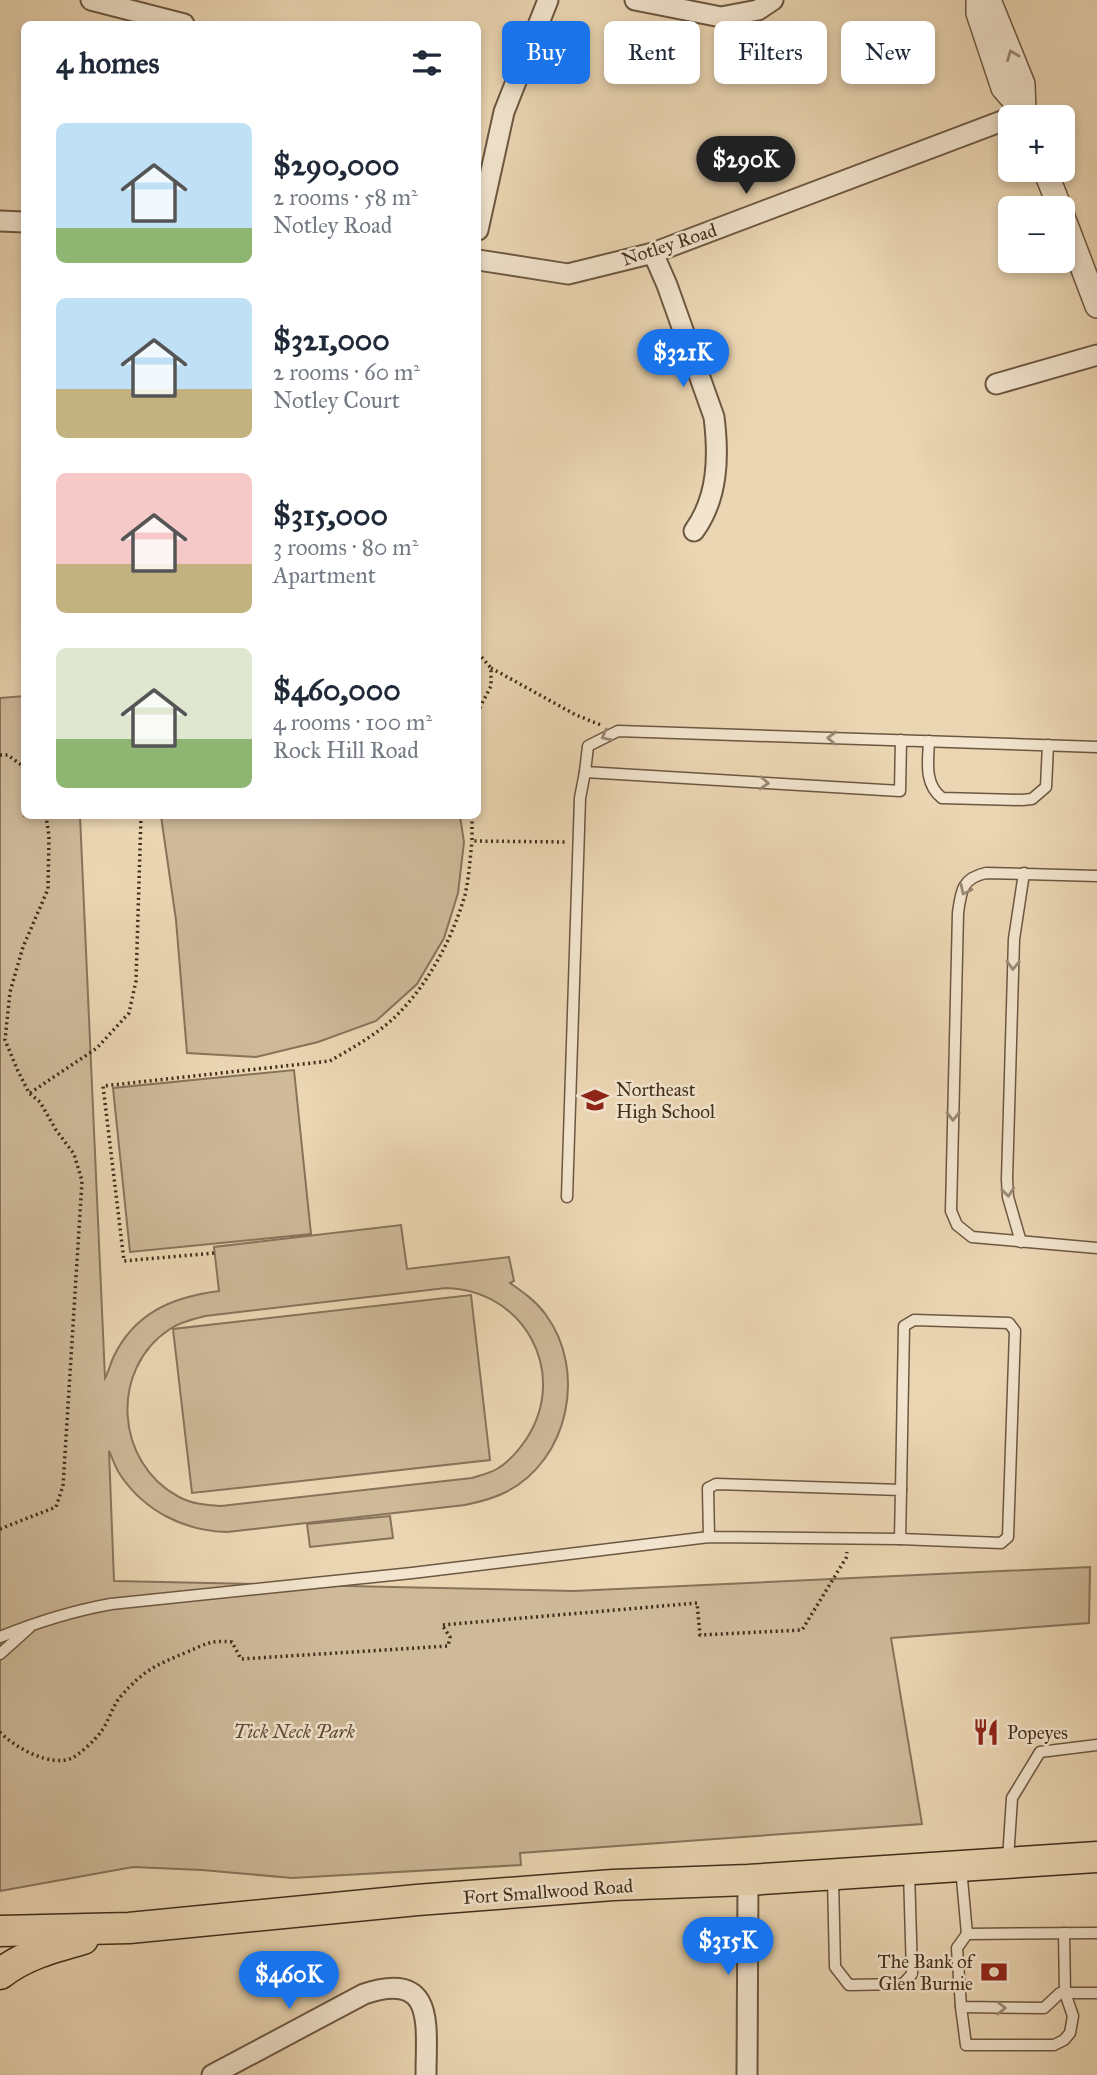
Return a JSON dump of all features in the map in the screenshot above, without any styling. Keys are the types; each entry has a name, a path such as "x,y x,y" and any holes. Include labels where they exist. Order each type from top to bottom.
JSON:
{"main road":[{"name":"Fort Smallwood Road","path":"0,1931 129,1928 613,1885 748,1880 1097,1857"},
{"path":"0,1973 14,1963 57,1946 129,1928"}],"street":[{"path":"91,0 172,21"},
{"path":"481,216 504,111 548,0"},
{"path":"635,0 721,17 758,10 773,0"},
{"path":"978,0 978,13 1003,88 1012,105"},
{"path":"989,0 1023,84 1019,105"},
{"name":"Notley Road","path":"481,260 568,274 653,253 998,123"},
{"path":"0,220 21,222"},
{"path":"1075,248 1097,306"},
{"path":"653,253 714,417 717,440 714,491 704,518 694,531"},
{"path":"996,384 1097,355"},
{"path":"747,2075 748,1880"},
{"path":"212,2075 364,1994 384,1987 412,1993 421,2004 426,2025 426,2075"}],"lane":[{"path":"566,1197 580,799 588,746 618,731 1097,747"},
{"path":"585,772 900,791 901,740"},
{"path":"929,741 928,774 935,792 942,798 969,799 1022,800 1032,799 1040,794 1046,787 1048,745"},
{"path":"1097,876 986,873 973,876 965,884 958,913 951,1211 957,1225 972,1237 1097,1248"},
{"path":"1021,1242 1008,1198 1007,1179 1014,939 1024,873"},
{"path":"0,1637 69,1612 111,1604 412,1573 709,1537 1001,1543 1008,1537 1016,1331 1009,1323 914,1320 904,1326 900,1539"},
{"path":"709,1537 708,1488 716,1484 901,1490"},
{"path":"0,1654 34,1623"},
{"path":"1007,1863 1013,1798 1040,1752 1097,1745"},
{"path":"961,1866 967,1934 957,1948 966,2045 1054,2045 1063,2040 1073,2026 1073,2016 1065,1993 1064,1933"},
{"path":"833,1874 835,1967 849,1985 903,1984 912,1974 909,1869"},
{"path":"967,1934 1097,1933"},
{"path":"961,2007 1044,2008 1060,1993 1097,1993"}],"path":[{"path":"481,656 491,668 576,715 618,731"},
{"path":"481,705 491,686 491,668"},
{"path":"0,755 8,755 21,765"},
{"path":"0,1529 56,1507 63,1486 82,1181 74,1154 40,1102 29,1093 5,1040 10,992 23,947 48,889 50,836 47,819"},
{"path":"29,1093 97,1048 129,1013 136,981 141,819"},
{"path":"215,1253 124,1261 103,1086 330,1062 361,1042 396,1016 429,975 454,928 466,892 472,819"},
{"path":"472,841 578,842"},
{"path":"0,1732 28,1753 56,1760 72,1758 99,1736 118,1698 149,1668 212,1642 232,1642 241,1659 448,1646 450,1637 442,1625 697,1603 700,1635 802,1630 846,1558 848,1539"}],"green space":[{"name":"Tick Neck Park","path":"21,696 21,819 80,819 105,1378 122,1342 143,1319 170,1303 219,1291 214,1247 401,1225 407,1269 509,1257 514,1281 510,1283 534,1301 546,1315 559,1337 566,1362 568,1387 565,1413 557,1437 545,1459 527,1478 506,1492 465,1505 227,1532 211,1531 181,1523 154,1509 121,1476 109,1451 114,1581 574,1591 1090,1567 1089,1623 891,1638 922,1824 520,1853 521,1865 292,1878 133,1867 0,1891 0,698","holes":["446,1288 474,1292 497,1303 517,1319 532,1339 540,1362 543,1387 539,1413 527,1438 514,1455 494,1470 472,1478 221,1506 205,1505 179,1497 158,1482 142,1462 132,1439 128,1415 129,1391 137,1367 150,1346 178,1324 205,1316"]},
{"path":"161,819 460,819 464,842 458,893 444,938 417,984 376,1021 318,1042 256,1057 187,1053 176,920"},
{"path":"294,1070 311,1234 130,1252 113,1088"},
{"path":"471,1295 490,1460 192,1493 173,1329"},
{"path":"390,1516 393,1538 310,1547 307,1524"}],"place":[{"name":"Northeast High School","path":"595,1100"},
{"name":"Popeyes","path":"986,1732"},
{"name":"The Bank of Glen Burnie","path":"994,1972"}]}
